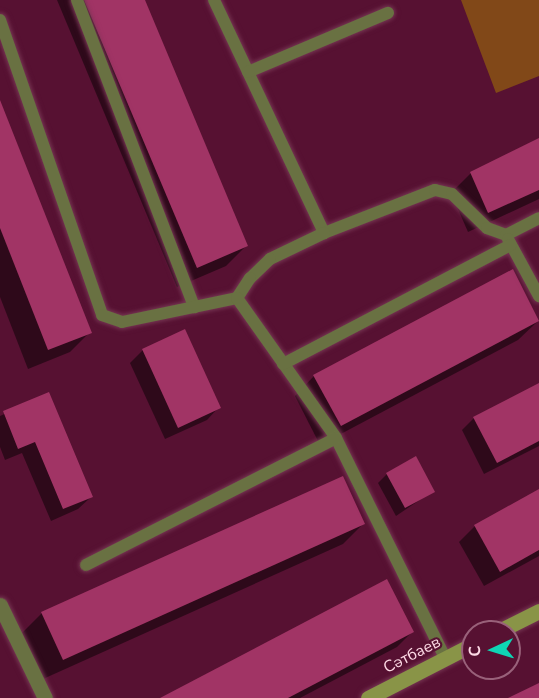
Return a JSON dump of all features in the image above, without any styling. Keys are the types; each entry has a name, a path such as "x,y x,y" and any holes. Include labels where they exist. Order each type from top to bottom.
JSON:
{"street":[{"path":"0,605 45,698"},
{"path":"521,620 539,611"},
{"name":"Сәтбаев","path":"370,698 461,650"}],"lane":[{"path":"77,0 194,307"},
{"path":"214,0 324,233"},
{"path":"248,72 388,13"},
{"path":"0,20 102,315 122,322 237,298 250,278 270,259 324,233 435,190 452,194 487,228 508,240 539,296"},
{"path":"283,364 508,240 539,218"},
{"path":"237,298 336,438 445,658"},
{"path":"86,565 336,438"}],"shaded area":[{"path":"461,0 539,0 539,76 496,93"}],"building":[{"path":"84,0 145,0 248,246 197,268"},
{"path":"0,100 92,333 48,350 0,228"},
{"path":"539,138 539,190 488,213 470,172"},
{"path":"513,269 539,321 341,426 313,375"},
{"path":"185,329 221,408 178,428 142,349"},
{"path":"539,383 539,441 497,463 473,417"},
{"path":"49,392 93,497 63,509 35,442 18,449 3,411"},
{"path":"416,456 435,492 405,508 386,473"},
{"path":"343,476 365,524 63,660 41,612"},
{"path":"539,489 539,550 500,572 474,525"},
{"path":"387,579 414,632 288,698 160,698"},
{"path":"539,683 539,698 508,698"}]}
